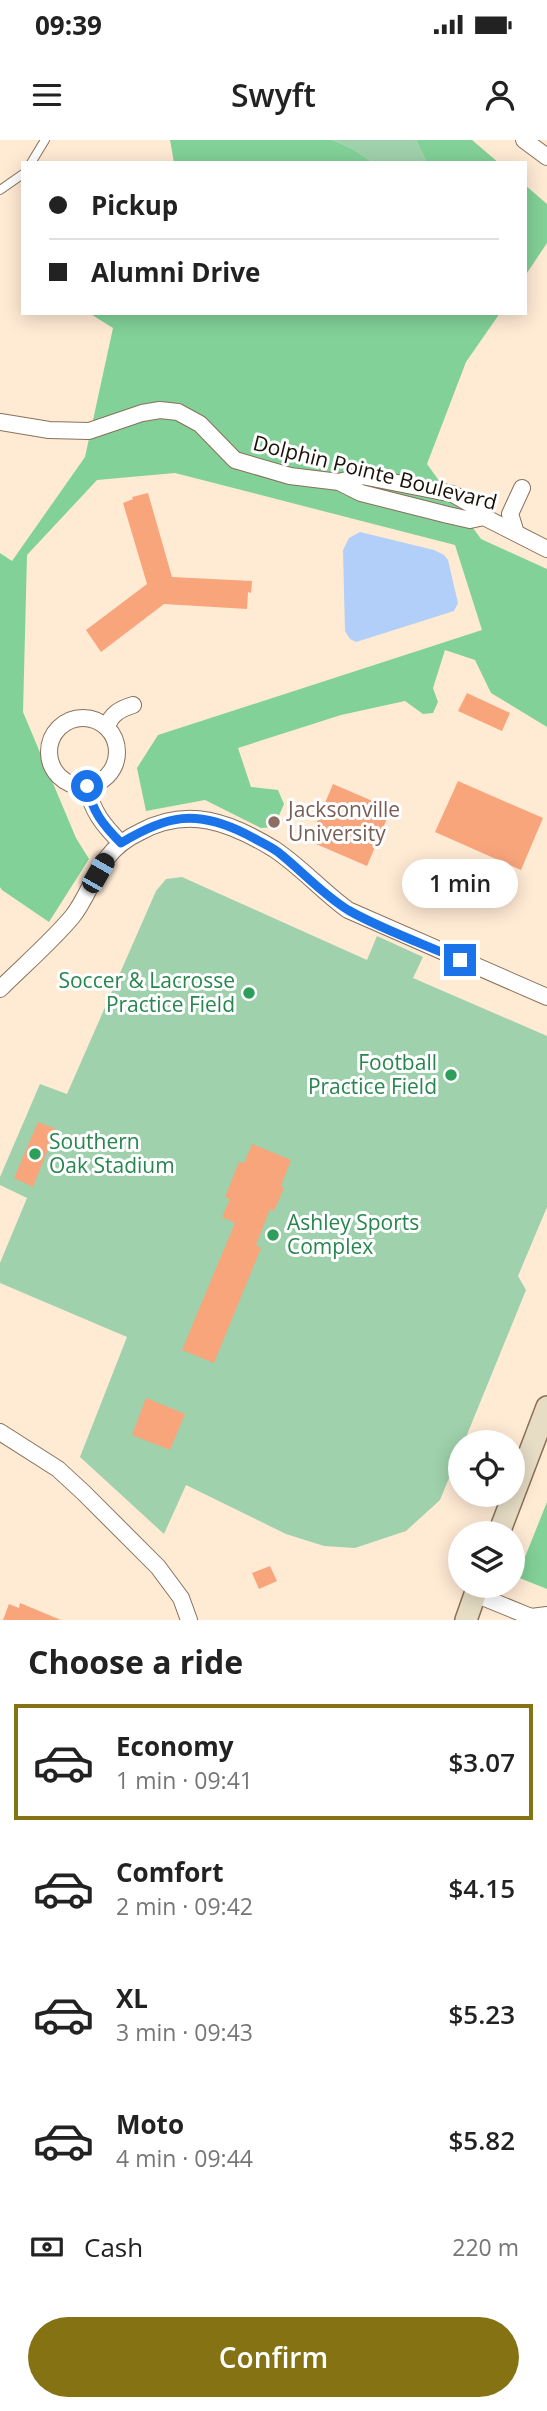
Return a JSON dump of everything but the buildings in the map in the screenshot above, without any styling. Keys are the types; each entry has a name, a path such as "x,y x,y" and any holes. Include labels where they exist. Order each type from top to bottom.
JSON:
{"main road":[{"path":"504,1521 547,1407"},
{"path":"466,1620 474,1598"}],"street":[{"path":"524,140 547,157"},
{"name":"Dolphin Pointe Boulevard","path":"0,422 49,430 89,431 142,413 160,410 178,412 200,424 235,460 290,476 339,482 361,493 448,515 470,520 484,517 547,549"},
{"path":"339,482 362,476 453,494 478,509 484,517"},
{"path":"516,533 510,513 522,488"},
{"path":"107,727 109,719 116,712 133,705"},
{"path":"86,718 107,727 114,736 117,758 107,777 98,784 76,786 57,774 49,753 51,741 64,724 86,718"},
{"path":"87,786 90,803 97,818 121,843"},
{"path":"0,989 74,915 106,859 121,843 154,824 188,818 225,824 276,851 348,910 547,997"},
{"path":"0,1432 58,1469 103,1511 159,1567 181,1598 189,1620"},
{"path":"494,1598 531,1616 547,1615"}],"lane":[{"path":"32,161 45,140"},
{"path":"0,190 21,175"}],"green space":[{"path":"170,140 332,140 371,161 174,161"},
{"path":"332,140 416,140 426,161 371,161"},
{"path":"416,140 472,140 497,161 426,161"},
{"path":"527,187 547,204 547,243 527,273"},
{"path":"92,315 499,315 466,362 427,464 481,539 547,569 547,727 491,693 475,660 445,650 433,688 438,702 433,713 423,714 405,701 341,715 238,748 251,787 278,790 284,804 274,827 261,828 205,800 146,811 137,768 158,735 482,630 455,545 175,473 97,480 27,555 23,712 76,838 89,859 49,922 0,887 0,553 12,561 85,457 113,328"},
{"name":"Ashley Sports Complex","path":"182,877 367,960 377,936 423,957 413,978 547,1036 547,1207 518,1276 526,1290 469,1430 448,1430 448,1480 440,1500 406,1531 355,1548 324,1546 286,1534 186,1485 164,1534 80,1457 127,1337 0,1283 0,1263 27,1198 0,1185 0,1177 40,1084 67,1094 156,891 166,879"},
{"path":"547,1502 547,1589 525,1580 525,1557"}],"water":[{"path":"360,532 434,550 444,555 448,560 458,603 454,611 356,642 350,639 345,631 343,550 349,538"}],"place":[{"name":"Jacksonville University","path":"274,822"},
{"name":"Soccer & Lacrosse Practice Field","path":"249,993"},
{"name":"Football Practice Field","path":"451,1075"},
{"name":"Southern Oak Stadium","path":"35,1154"},
{"name":"Ashley Sports Complex","path":"273,1235"}],"route":[{"path":"87,786 90,803 97,818 121,843 154,824 170,820 188,818 225,824 276,851 348,910 460,960"}]}
